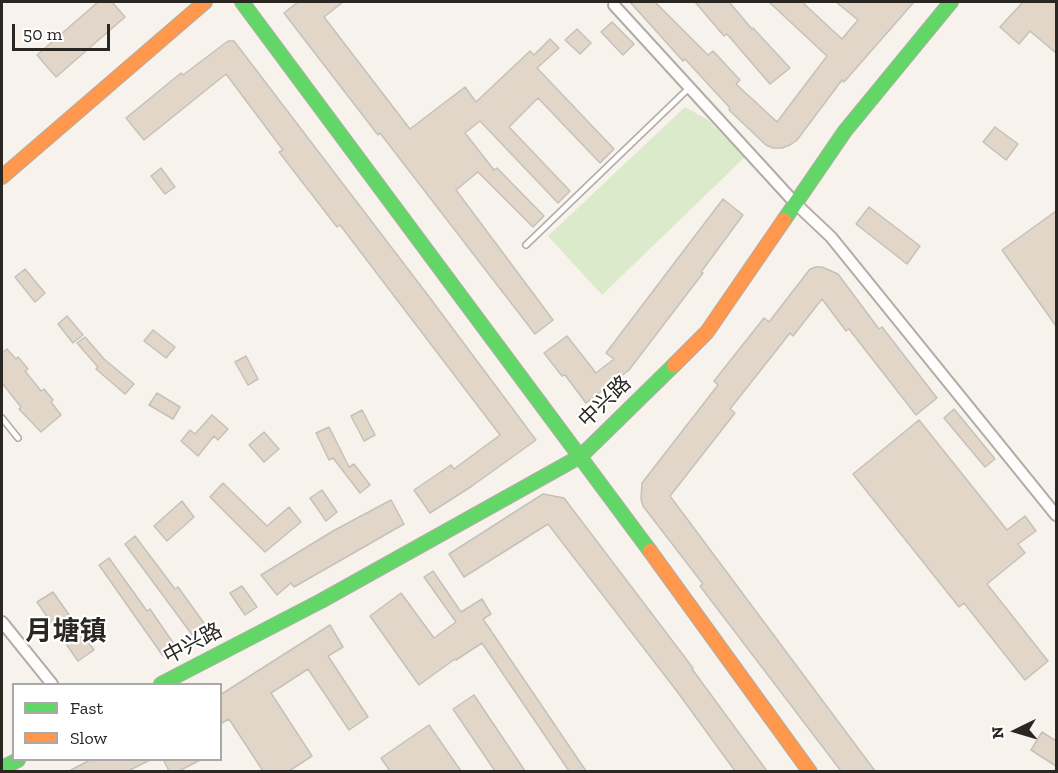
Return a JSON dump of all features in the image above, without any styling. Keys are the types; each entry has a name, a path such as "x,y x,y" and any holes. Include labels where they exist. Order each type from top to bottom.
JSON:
{"main road":[{"path":"2,177 205,2"},
{"path":"242,2 581,456 810,771"},
{"name":"中兴路","path":"163,683 321,601 581,456 707,332 845,131 951,2"}],"street":[{"path":"614,5 795,203 831,237 1056,515"},
{"path":"2,622 51,683"}],"lane":[{"path":"526,245 690,87"},
{"path":"2,418 18,438"}],"green space":[{"path":"685,107 708,120 745,157 602,295 548,236"}],"building":[{"path":"98,2 112,2 125,17 56,77 37,55"},
{"path":"298,2 343,2 324,17 410,129 465,87 476,102 530,51 534,55 550,39 559,48 537,68 614,149 600,163 538,98 509,127 570,191 558,203 480,121 465,133 494,170 497,168 544,216 533,227 478,172 456,190 553,320 535,334 284,13"},
{"path":"630,2 655,2 708,55 713,51 740,80 736,84 777,122 827,56 769,2 802,2 842,39 858,20 836,2 914,2 844,82 842,80 797,140 782,148 773,148 766,145 729,110 730,108 685,59 683,61"},
{"path":"695,2 729,2 790,68 770,84 727,34 724,36"},
{"path":"1023,2 1056,2 1056,53 1030,31 1019,44 1000,27"},
{"path":"612,22 634,44 623,55 601,32"},
{"path":"577,29 591,43 580,54 565,40"},
{"path":"228,41 234,41 536,440 430,513 414,490 451,465 454,469 500,435 340,225 337,227 279,152 283,150 226,74 144,140 126,118 181,73 183,75"},
{"path":"995,127 1018,144 1006,160 983,142"},
{"path":"161,168 175,187 165,194 151,176"},
{"path":"723,199 743,215 701,272 703,273 629,370 586,403 565,375 562,376 544,353 567,336 596,373 614,359 606,353"},
{"path":"869,207 920,246 907,264 856,224"},
{"path":"1056,211 1056,326 1002,250"},
{"path":"822,267 838,274 879,329 882,327 937,398 916,415 849,329 846,331 822,299 793,336 790,333 730,409 735,413 670,496 875,771 841,771 700,586 703,584 643,506 641,499 642,483 718,385 714,381 764,318 769,322 810,269"},
{"path":"25,269 45,293 35,302 15,277"},
{"path":"67,316 83,335 73,343 58,324"},
{"path":"153,330 175,347 166,358 144,341"},
{"path":"85,337 104,359 134,384 125,394 96,369 98,367 77,343"},
{"path":"7,349 28,369 25,371 41,391 44,389 53,400 51,402 61,415 41,432 19,409 21,407 2,383 2,353"},
{"path":"246,356 258,379 248,385 235,362"},
{"path":"157,393 180,407 173,419 149,405"},
{"path":"954,409 995,459 985,467 944,418"},
{"path":"362,410 375,435 364,441 351,416"},
{"path":"212,415 228,429 218,440 214,436 198,456 181,441 190,430 195,434"},
{"path":"919,420 1007,530 1025,516 1036,531 1018,544 1025,553 987,584 1048,661 1025,680 964,603 959,607 853,474"},
{"path":"329,427 349,467 354,464 370,485 360,493 333,458 329,460 316,433"},
{"path":"264,432 279,449 264,462 249,445"},
{"path":"223,483 267,526 289,507 301,522 265,552 210,497"},
{"path":"322,490 337,512 326,521 310,498"},
{"path":"543,494 564,498 693,668 767,771 735,771 676,690 548,524 464,577 449,554"},
{"path":"391,500 404,524 294,587 291,583 277,595 261,575 333,531"},
{"path":"182,501 194,517 167,541 154,526"},
{"path":"135,536 175,589 178,587 206,626 193,636 125,544"},
{"path":"109,558 147,611 150,609 176,647 163,656 99,565"},
{"path":"433,571 461,612 482,599 491,614 483,619 586,771 569,771 482,643 419,685 370,616 401,593 434,638 456,622 424,577"},
{"path":"242,586 257,607 245,615 230,593"},
{"path":"53,592 94,650 78,661 37,602"},
{"path":"330,625 343,647 328,656 368,717 349,730 308,669 271,693 312,756 289,771 263,771 229,719 222,723 222,694"},
{"path":"474,695 525,771 495,771 453,709"},
{"path":"429,725 461,771 390,771 381,758"},
{"path":"1042,732 1056,741 1056,766 1031,750"},
{"path":"88,761 148,761 128,771 69,771"},
{"path":"164,761 198,761 179,771 169,771"}],"traffic: fast":[{"path":"242,2 650,551"},
{"path":"784,220 845,131 951,2"},
{"path":"163,683 321,601 581,456 674,365"},
{"path":"2,768 16,761"}],"traffic: slow":[{"path":"2,177 205,2"},
{"path":"674,365 707,332 784,220"},
{"path":"650,551 810,772"}],"district":[{"name":"月塘镇","path":"66,632"}]}
